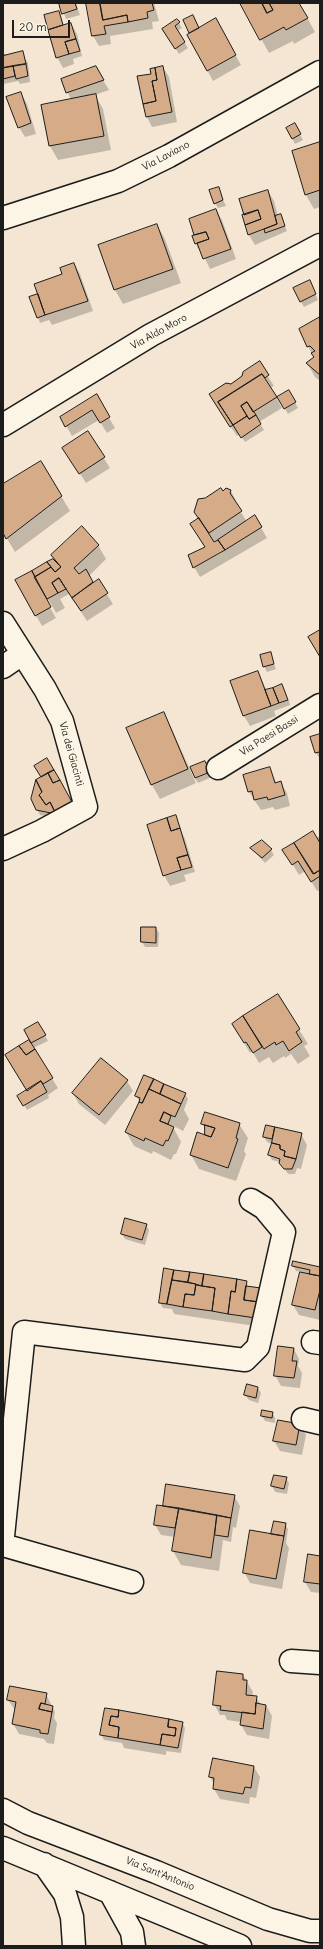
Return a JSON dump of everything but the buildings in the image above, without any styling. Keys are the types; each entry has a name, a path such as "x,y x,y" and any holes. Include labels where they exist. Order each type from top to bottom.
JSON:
{"street":[{"name":"Via Laviano","path":"3,218 118,181 169,156 320,72"},
{"name":"Via Aldo Moro","path":"3,425 151,335 320,245"},
{"name":"Via dei Giacinti","path":"3,623 45,689 62,721 86,807 42,832 3,850"},
{"path":"3,667 22,654"},
{"name":"Via Paesi Bassi","path":"218,768 320,705"},
{"path":"3,1536 24,1332 245,1360 258,1347 284,1232 264,1208 251,1200"},
{"path":"3,1545 132,1582"},
{"path":"291,1661 320,1663"},
{"name":"Via Sant'Antonio","path":"3,1810 28,1822 156,1872 268,1919 310,1931 320,1931"},
{"path":"3,1848 240,1946"},
{"path":"44,1864 64,1894 72,1917 74,1946"},
{"path":"110,1892 132,1932 134,1946"}]}
